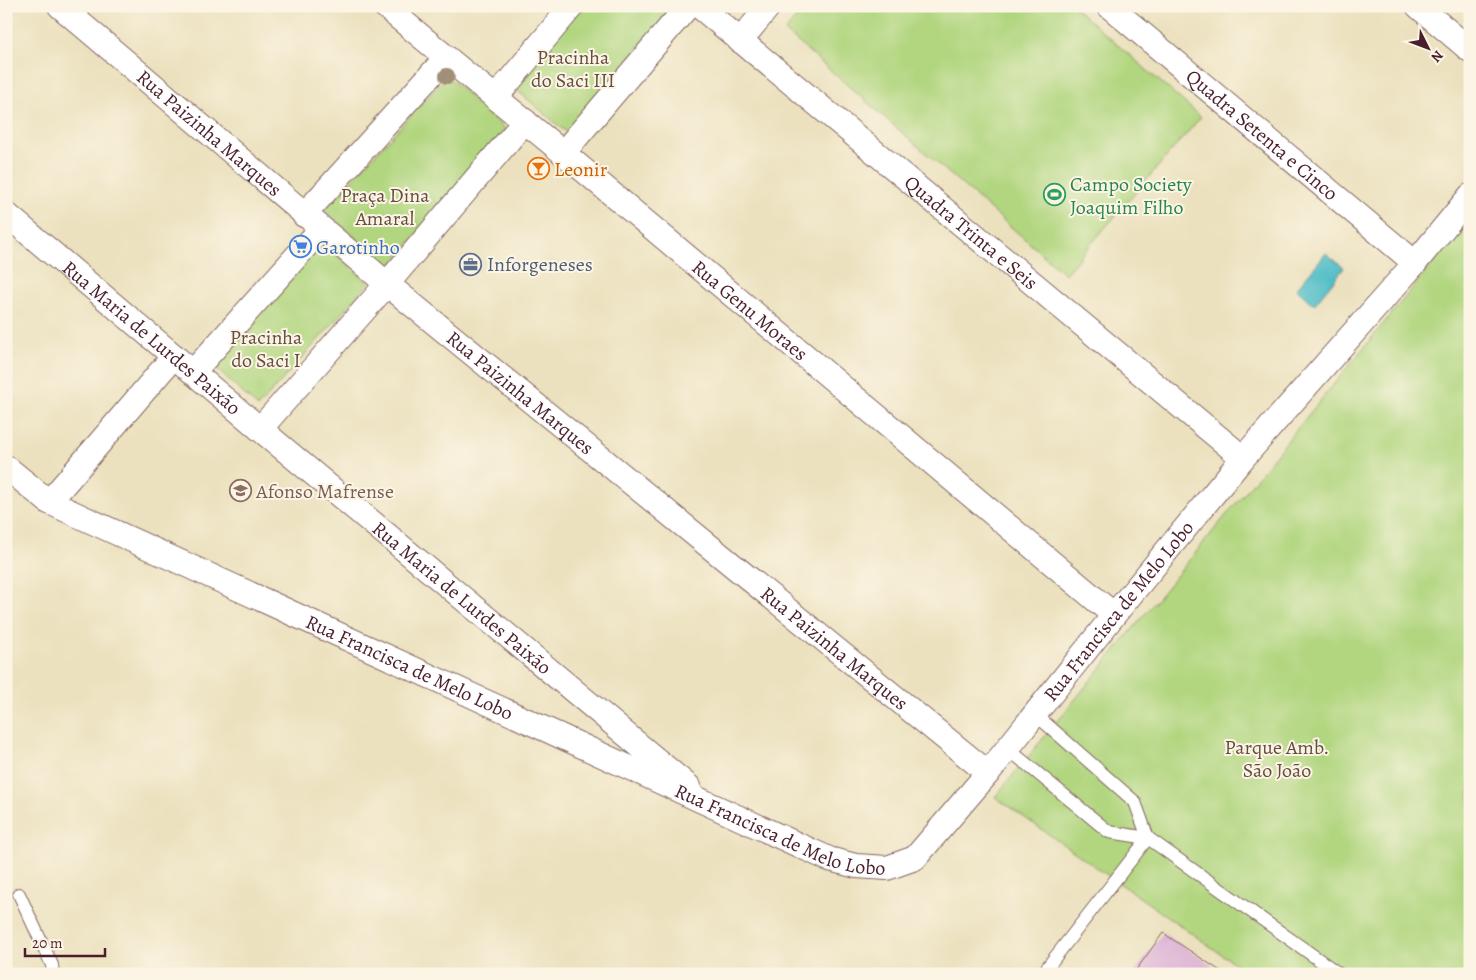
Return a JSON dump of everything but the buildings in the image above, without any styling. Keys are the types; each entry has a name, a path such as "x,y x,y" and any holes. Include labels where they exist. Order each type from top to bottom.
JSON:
{"street":[{"name":"Rua Paizinha Marques","path":"60,6 387,284 988,773"},
{"name":"Rua Genu Moraes","path":"385,6 1114,614"},
{"path":"496,97 572,6"},
{"path":"563,153 688,6"},
{"name":"Quadra Trinta e Seis","path":"699,6 1243,458"},
{"path":"740,40 769,6"},
{"name":"Quadra Setenta e Cinco","path":"1109,6 1415,263"},
{"path":"1418,6 1470,50"},
{"path":"193,372 446,58"},
{"path":"260,429 387,284 524,121"},
{"name":"Rua Francisca de Melo Lobo","path":"6,467 49,502 713,807 829,859 856,866 887,868 915,858 988,773 1114,614 1243,458 1415,263 1470,196"},
{"name":"Rua Maria de Lurdes Paixão","path":"6,214 713,807"},
{"path":"49,502 174,356"}],"lane":[{"path":"1035,714 1135,802 1148,838"},
{"path":"1007,748 1109,832 1148,838 1339,974"},
{"path":"1042,974 1148,838"},
{"path":"19,894 52,965 53,974"}],"green space":[{"name":"Pracinha do Saci III","path":"578,6 674,6 566,132 511,85"},
{"name":"Campo Society Joaquim Filho","path":"806,6 1073,6 1201,117 1065,274 785,31"},
{"name":"Praça Dina Amaral","path":"447,76 507,131 389,267 324,210"},
{"name":"Parque Amb. São João","path":"1470,218 1470,974 1250,974 995,797"},
{"name":"Pracinha do Saci I","path":"320,240 369,283 258,407 210,363"}],"water":[{"path":"1326,253 1344,268 1314,305 1296,289"}],"place":[{"name":"Leonir","path":"538,169"},
{"name":"Campo Society Joaquim Filho","path":"1054,195"},
{"name":"Garotinho","path":"300,247"},
{"name":"Inforgeneses","path":"471,264"},
{"name":"Afonso Mafrense","path":"240,491"}]}
